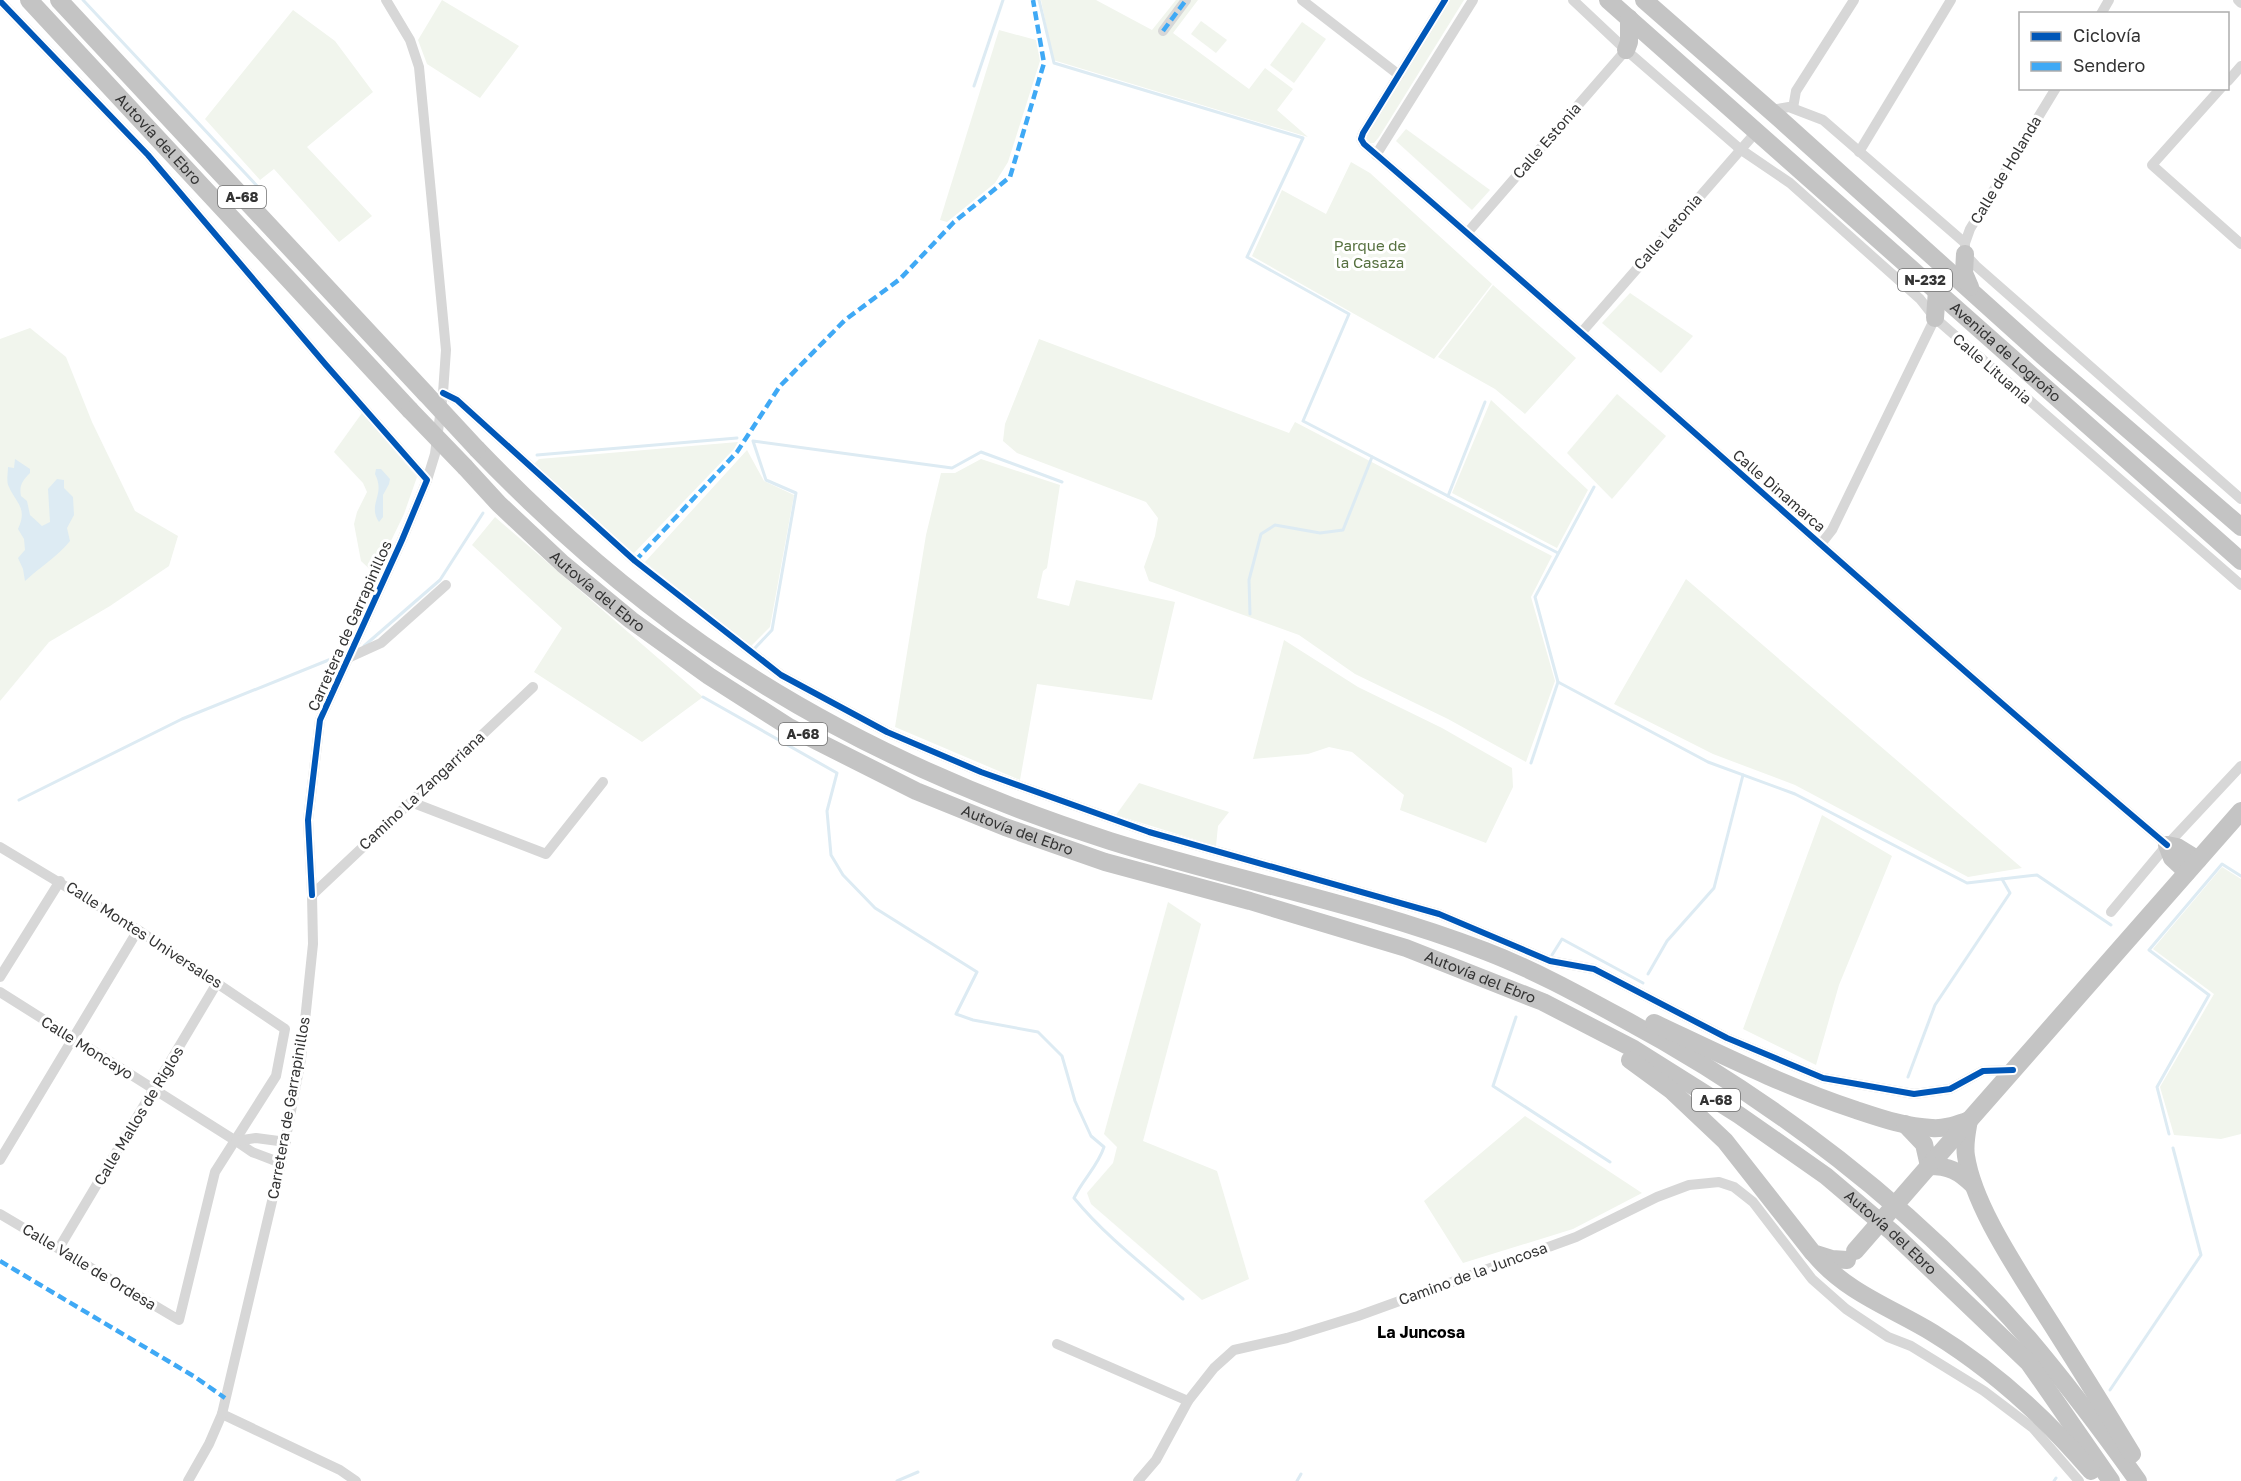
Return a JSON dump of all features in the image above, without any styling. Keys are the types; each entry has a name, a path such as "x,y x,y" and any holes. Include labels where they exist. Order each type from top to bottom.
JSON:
{"highway":[{"name":"Autovía del Ebro","path":"29,0 499,504 563,564 631,620 709,676 789,727 905,785 1005,827 1105,862 1250,901 1406,948 1524,994 1634,1049 1739,1114 1826,1176 1892,1232 2029,1363 2111,1481"},
{"name":"Autovía del Ebro","path":"59,0 434,394 477,449 516,490 578,547 660,613 724,659 802,708 924,770 1015,808 1101,838 1413,927 1485,951 1556,982 1647,1031 1746,1093 1844,1164 1909,1217 2026,1336 2094,1419 2138,1481"},
{"name":"Avenida de Logroño","path":"1608,0 1757,132 1834,211 1937,290 2241,561"},
{"name":"Avenida de Logroño","path":"1644,0 2043,356 2241,527"},
{"path":"1626,50 1629,42 1629,18"},
{"path":"1626,50 1656,43"},
{"path":"1965,248 1964,273 1970,289"},
{"path":"1935,318 1937,290"},
{"path":"1935,318 1952,304"},
{"path":"1834,1274 2241,811"},
{"path":"2167,845 2177,847 2192,866"},
{"path":"1556,982 1575,986 1782,1083 1823,1099 1905,1124 1943,1128 1969,1120"},
{"path":"1524,994 1644,1069 1695,1111 1725,1141 1813,1253 1834,1274 1858,1292 1932,1332 1980,1365 2026,1402 2067,1442 2100,1481"},
{"path":"1969,1120 1965,1142 1966,1158 1975,1186 2010,1256 2149,1481"},
{"path":"1905,1124 1924,1144 1929,1166"},
{"path":"1929,1166 1944,1166 1958,1170 1975,1186"},
{"path":"1813,1253 1832,1259 1851,1255"},
{"path":"1851,1255 1858,1292"}],"street":[{"name":"Carretera de Garrapinillos","path":"188,1481 209,1444 222,1414 286,1142 301,1059 313,944 308,820 320,720 402,540 427,480 435,454 434,394 446,350 420,76 410,40 386,0"},
{"path":"1163,31 1186,0"},
{"path":"1302,0 1399,75"},
{"path":"1445,0 1361,139 1376,155 1473,0"},
{"name":"Calle Lituania","path":"1573,0 1626,50 1740,149 1834,211 1920,299 1935,318 2241,585"},
{"path":"1794,108 1796,91 1854,0"},
{"path":"1859,152 1951,0"},
{"path":"0,1 148,154 326,365 427,480"},
{"name":"Calle Estonia","path":"1468,232 1626,50"},
{"path":"2229,80 2241,66"},
{"name":"Calle de Holanda","path":"1965,248 1973,224 2055,90"},
{"path":"2219,90 2152,165 2241,244"},
{"path":"1771,111 1789,107 1823,120 1965,248 1976,266 2241,499"},
{"name":"Calle Letonia","path":"1581,333 1757,132"},
{"name":"Calle Dinamarca","path":"1376,155 1468,232 1821,544 2167,845"},
{"path":"1821,544 1832,530 1935,318"},
{"path":"434,394 457,400 635,561 781,675 887,732 981,772 1149,832 1439,914 1550,961 1594,969 1727,1038 1823,1078 1914,1094 1950,1089 1983,1071 2013,1070"},
{"path":"348,658 381,643 446,585"},
{"name":"Camino La Zangarriana","path":"312,895 533,687"},
{"path":"2111,912 2167,845 2241,766"},
{"path":"411,802 546,854 603,782"},
{"name":"Calle Montes Universales","path":"0,847 138,930 285,1029 276,1076 236,1141"},
{"path":"0,977 60,882"},
{"path":"0,1160 138,930"},
{"name":"Calle Mallos de Riglos","path":"59,1248 218,983"},
{"name":"Calle Moncayo","path":"0,992 252,1152 281,1163"},
{"path":"236,1141 256,1138 286,1142"},
{"name":"Calle Valle de Ordesa","path":"0,1214 179,1320 215,1172 236,1141"},
{"name":"Camino de la Juncosa","path":"1138,1481 1156,1460 1188,1401 1214,1368 1234,1350 1287,1338 1358,1316 1576,1237 1657,1197 1689,1185 1719,1182 1734,1187 1753,1202 1812,1279 1846,1309 1888,1337 1911,1346 1984,1391 2033,1428 2079,1481"},
{"path":"1822,1288 1834,1274"},
{"path":"1057,1344 1188,1401"},
{"path":"222,1414 340,1470 356,1481"}],"green space":[{"path":"442,0 519,46 480,98 427,64 418,40"},
{"path":"1041,0 1096,0 1152,30 1176,0 1198,0 1173,33 1249,89 1265,68 1293,89 1277,110 1308,137 1053,60"},
{"path":"1450,0 1464,0 1379,137 1374,143 1369,143 1367,135"},
{"path":"293,10 335,41 373,92 307,147 372,216 339,242 274,169 260,180 205,119"},
{"path":"1201,21 1227,40 1216,53 1191,34"},
{"path":"1302,22 1326,39 1294,83 1270,65"},
{"path":"999,30 1036,40 1040,61 1008,162 995,183 947,222 940,220"},
{"path":"1406,129 1490,190 1472,210 1396,141"},
{"name":"Parque de la Casaza","path":"1351,162 1370,173 1492,284 1434,359 1252,256 1282,190 1326,214"},
{"path":"1493,285 1576,358 1525,414 1495,389 1438,357"},
{"path":"1630,293 1693,336 1661,373 1602,323"},
{"path":"30,328 66,357 92,422 135,511 178,536 169,566 110,606 49,642 0,701 0,339"},
{"path":"1039,339 1289,433 1295,422 1552,556 1531,597 1555,681 1526,762 1448,719 1355,674 1299,635 1149,581 1144,567 1155,536 1158,518 1146,502 1017,453 1003,441 1005,424"},
{"path":"1617,394 1666,436 1612,499 1567,453"},
{"path":"1491,400 1588,490 1557,548 1452,493"},
{"path":"362,413 417,477 404,514 375,574 361,561 354,524 367,492 363,483 334,452"},
{"path":"738,442 734,449 634,553 533,465 539,459"},
{"path":"747,450 764,481 794,495 770,627 751,646 645,562"},
{"path":"981,459 1060,485 1047,568 1043,571 1037,598 1069,606 1076,580 1175,602 1152,700 1037,684 1020,780 895,727 926,535 941,473 955,473"},
{"path":"495,517 703,697 642,742 534,672 562,628 472,545"},
{"path":"1686,579 2022,868 1968,877 1795,785 1713,754 1614,704"},
{"path":"1284,640 1358,687 1442,728 1512,768 1513,787 1486,843 1400,810 1404,795 1352,752 1329,747 1308,754 1253,759"},
{"path":"1139,783 1229,812 1218,826 1216,846 1116,815"},
{"path":"1822,815 1892,856 1839,985 1816,1065 1743,1029"},
{"path":"2222,867 2241,879 2241,1134 2221,1139 2174,1135 2160,1087 2214,994 2153,949"},
{"path":"1168,902 1201,924 1143,1141 1217,1171 1249,1279 1202,1300 1091,1204 1087,1193 1113,1163 1117,1147 1104,1134"},
{"path":"1525,1116 1642,1193 1573,1229 1463,1263 1424,1201"}],"shaded area":[{"path":"15,459 30,469 20,489 21,496 27,501 30,515 42,526 50,522 48,489 57,479 64,480 64,488 73,497 74,515 67,528 70,541 25,581 18,558 25,550 24,539 18,529 22,516 20,506 7,480 8,467 14,468"},
{"path":"376,469 381,469 390,479 383,495 383,517 379,522 375,510 379,488"}],"waterway":[{"path":"83,0 259,188"},
{"path":"974,86 1003,0"},
{"path":"1039,0 1054,63 1303,138 1247,257 1349,314 1303,421 1558,553"},
{"path":"1448,496 1485,402"},
{"path":"537,455 737,438"},
{"path":"755,648 772,630 796,493 766,480 753,441 952,468 981,452 1062,482"},
{"path":"1250,614 1249,580 1261,534 1275,525 1320,533 1343,530 1372,457"},
{"path":"1594,487 1535,597 1558,682 1708,762 1795,794 1967,883 2037,875 2111,925"},
{"path":"364,646 440,580 483,513"},
{"path":"19,800 182,719 341,655"},
{"path":"1531,763 1558,682"},
{"path":"703,697 837,773 827,811 831,855 843,875 875,908 977,972 956,1014 973,1020 1038,1032 1062,1056 1075,1101 1091,1136 1104,1147 1074,1198 1112,1238 1183,1299"},
{"path":"1648,974 1667,941 1714,888 1743,775"},
{"path":"2169,1134 2157,1087 2209,995 2149,950 2222,864 2241,876"},
{"path":"1908,1077 1935,1005 2010,893 2002,879"},
{"path":"1552,955 1562,939 1643,983"},
{"path":"1516,1017 1493,1086 1610,1162"},
{"path":"2110,1390 2201,1255 2173,1148"},
{"path":"897,1481 918,1472"},
{"path":"1297,1481 1301,1474"}],"marked path":[{"path":"635,561 737,452 780,386 845,320 900,279 954,222 1010,177 1044,63 1033,0"},
{"path":"1163,31 1186,0"},
{"path":"0,1261 195,1377 225,1398"}],"cycle path":[{"path":"1445,0 1363,133 1361,139 1364,144 2167,845"},
{"path":"0,1 148,155 427,480 320,720 308,820 312,895"},
{"path":"443,393 457,400 635,561 781,675 887,732 981,772 1149,832 1439,914 1550,961 1594,969 1727,1038 1823,1078 1914,1094 1950,1089 1983,1071 2013,1070"}],"district":[{"name":"La Juncosa","path":"1421,1332"}]}
